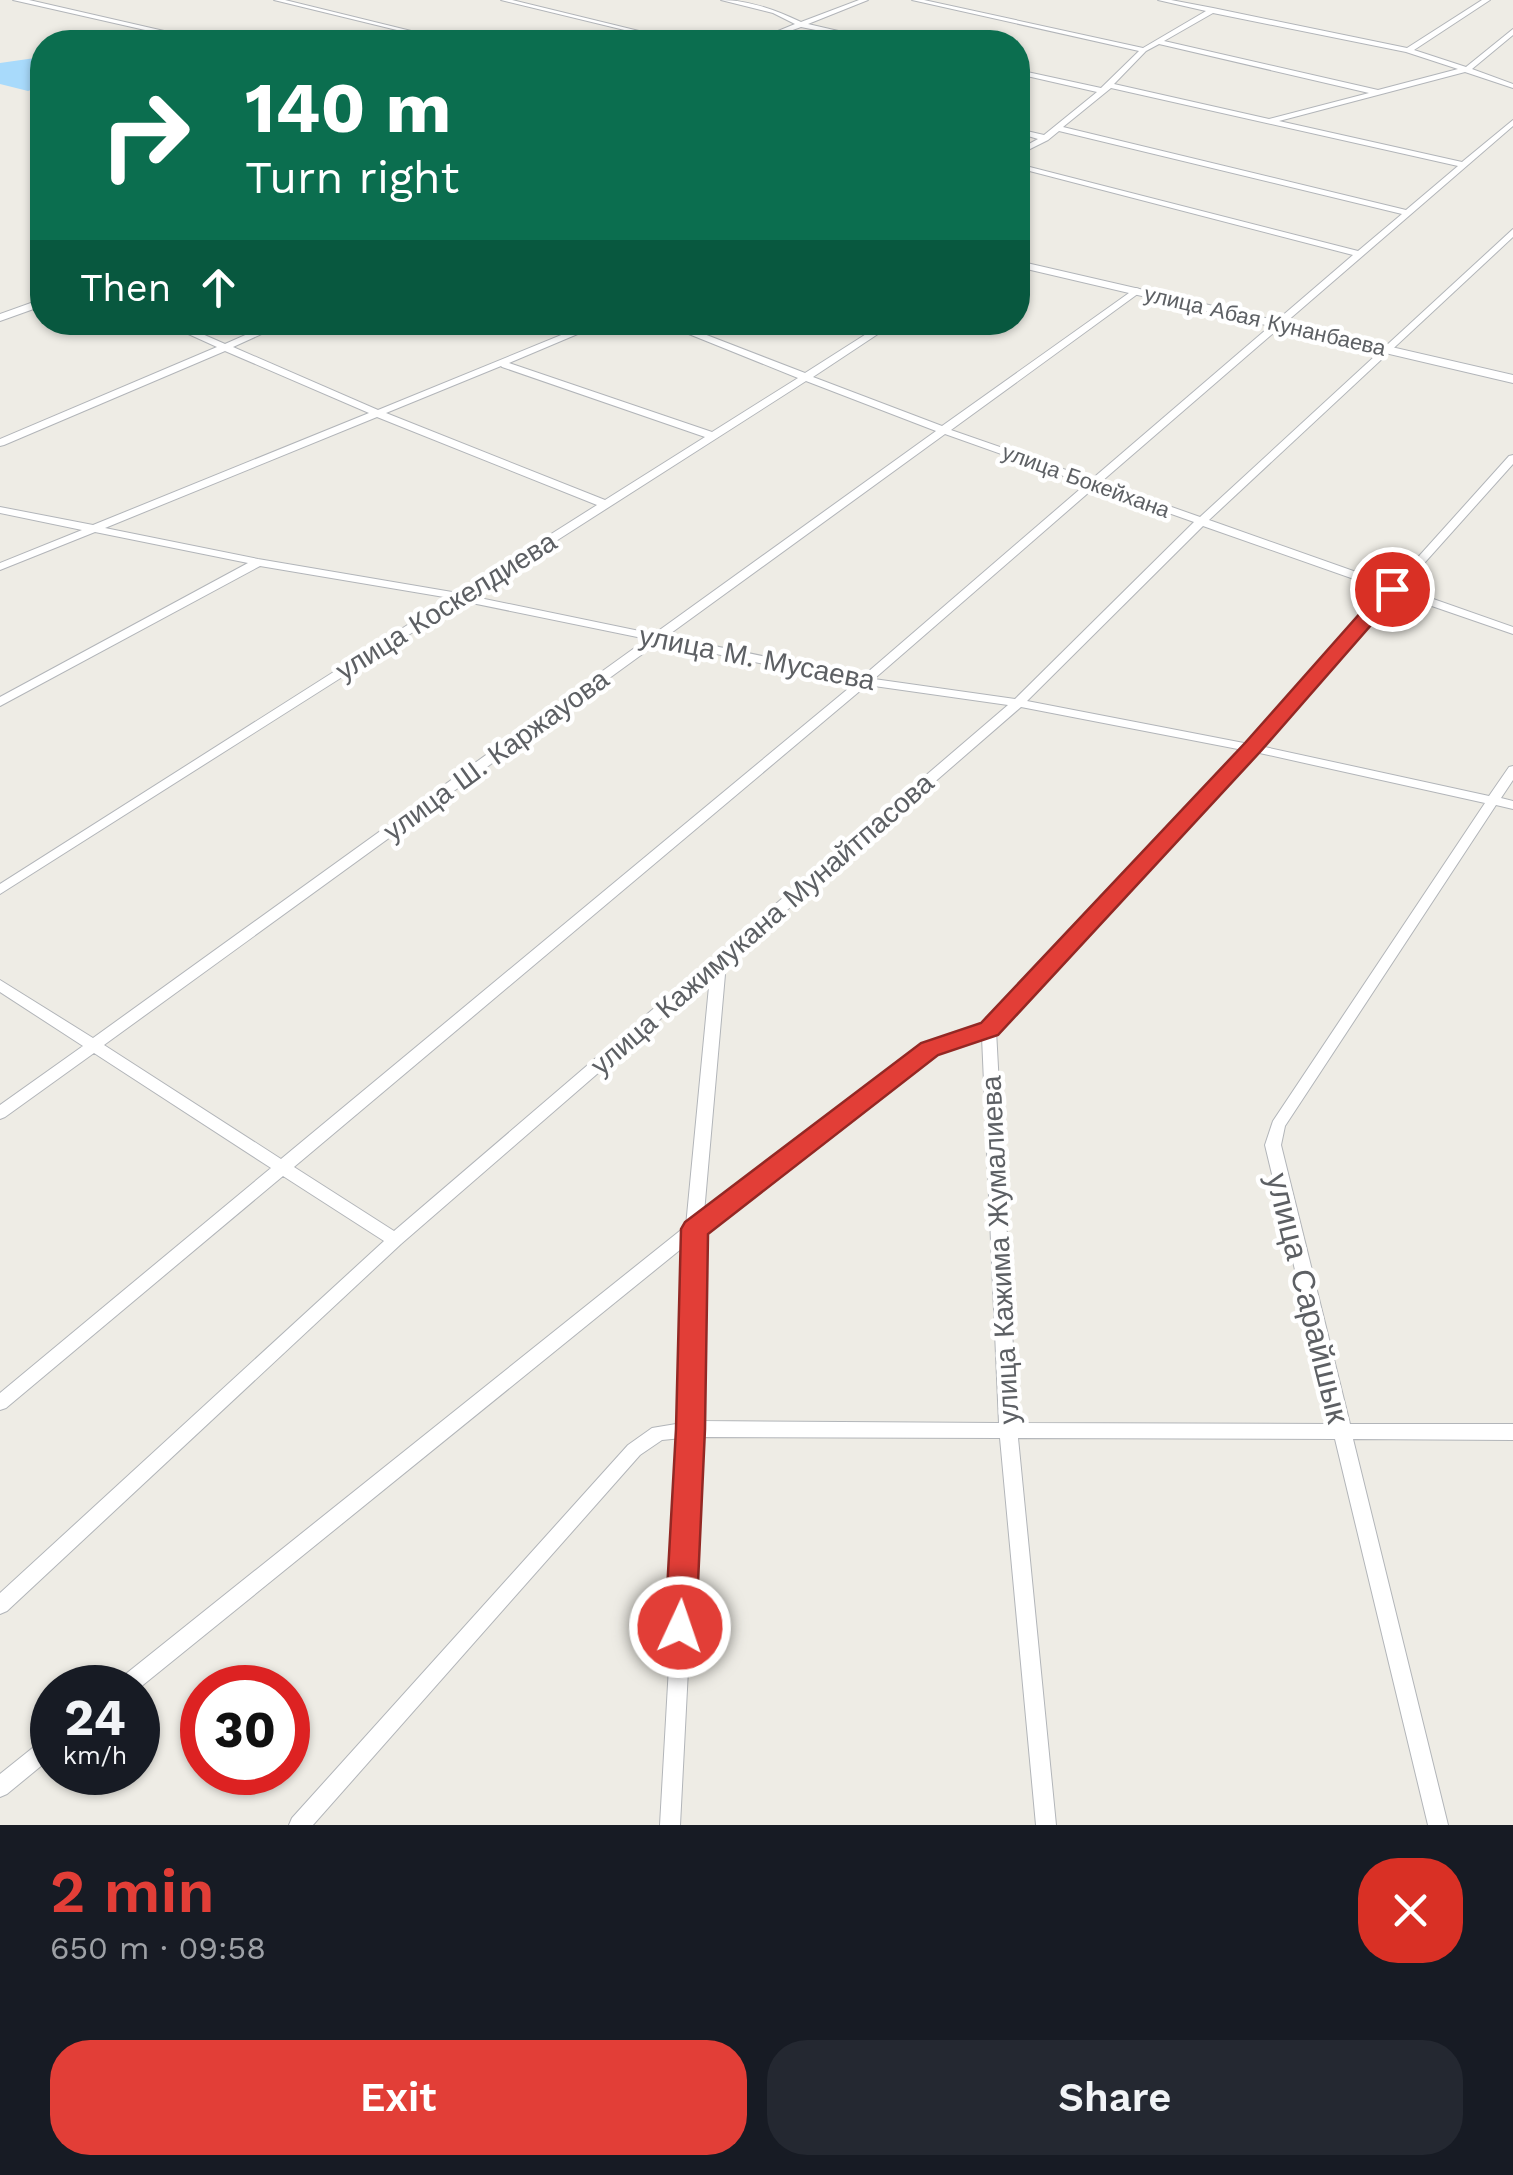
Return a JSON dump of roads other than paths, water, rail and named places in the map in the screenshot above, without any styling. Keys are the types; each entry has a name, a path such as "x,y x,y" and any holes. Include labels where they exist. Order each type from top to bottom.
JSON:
{"street":[{"path":"16,0 156,30"},
{"path":"277,0 403,30"},
{"path":"504,0 631,30"},
{"path":"724,0 826,30"},
{"path":"788,30 866,0"},
{"path":"915,0 1144,50"},
{"path":"1162,0 1408,50 1513,86"},
{"path":"1198,7 1210,0"},
{"path":"1408,50 1487,0"},
{"path":"1030,147 1106,88 1144,50 1213,10"},
{"path":"1267,122 1468,68 1513,31"},
{"path":"1158,42 1379,92"},
{"path":"1030,74 1461,164"},
{"path":"0,1403 864,681 1090,482 1513,122"},
{"path":"1058,128 1405,212"},
{"path":"1030,134 1045,138"},
{"path":"1030,169 1356,254"},
{"name":"улица Кажимукана Мунайтпасова","path":"0,1604 394,1240 1018,703 1200,522 1513,232"},
{"name":"улица Абая Кунанбаева","path":"1030,267 1513,380"},
{"name":"улица Ш. Каржауова","path":"0,1113 1136,292"},
{"path":"0,318 30,307"},
{"path":"196,335 378,414 606,505"},
{"path":"0,443 254,335"},
{"path":"0,567 573,335"},
{"name":"улица Бокейхана","path":"697,335 945,431 1513,631"},
{"name":"улица Коскелдиева","path":"0,890 872,335"},
{"path":"506,365 713,436"},
{"path":"153,1665 694,1229 930,1049 989,1029 1252,748 1513,458"},
{"name":"улица М. Мусаева","path":"0,510 258,562 461,596 864,681 1018,703 1252,748 1513,805"},
{"path":"0,702 258,562"},
{"name":"улица Сарайшык","path":"1438,1825 1273,1145 1278,1126 1513,770"},
{"path":"670,1825 691,1429 694,1229 719,961"},
{"path":"0,985 394,1240"},
{"name":"улица Кажима Жумалиева","path":"989,1029 1008,1427 1046,1825"},
{"path":"300,1825 634,1450 658,1433 691,1429 1008,1427 1513,1432"},
{"path":"0,1787 30,1763"}],"water":[{"path":"30,59 30,90 0,84 0,63"}]}
